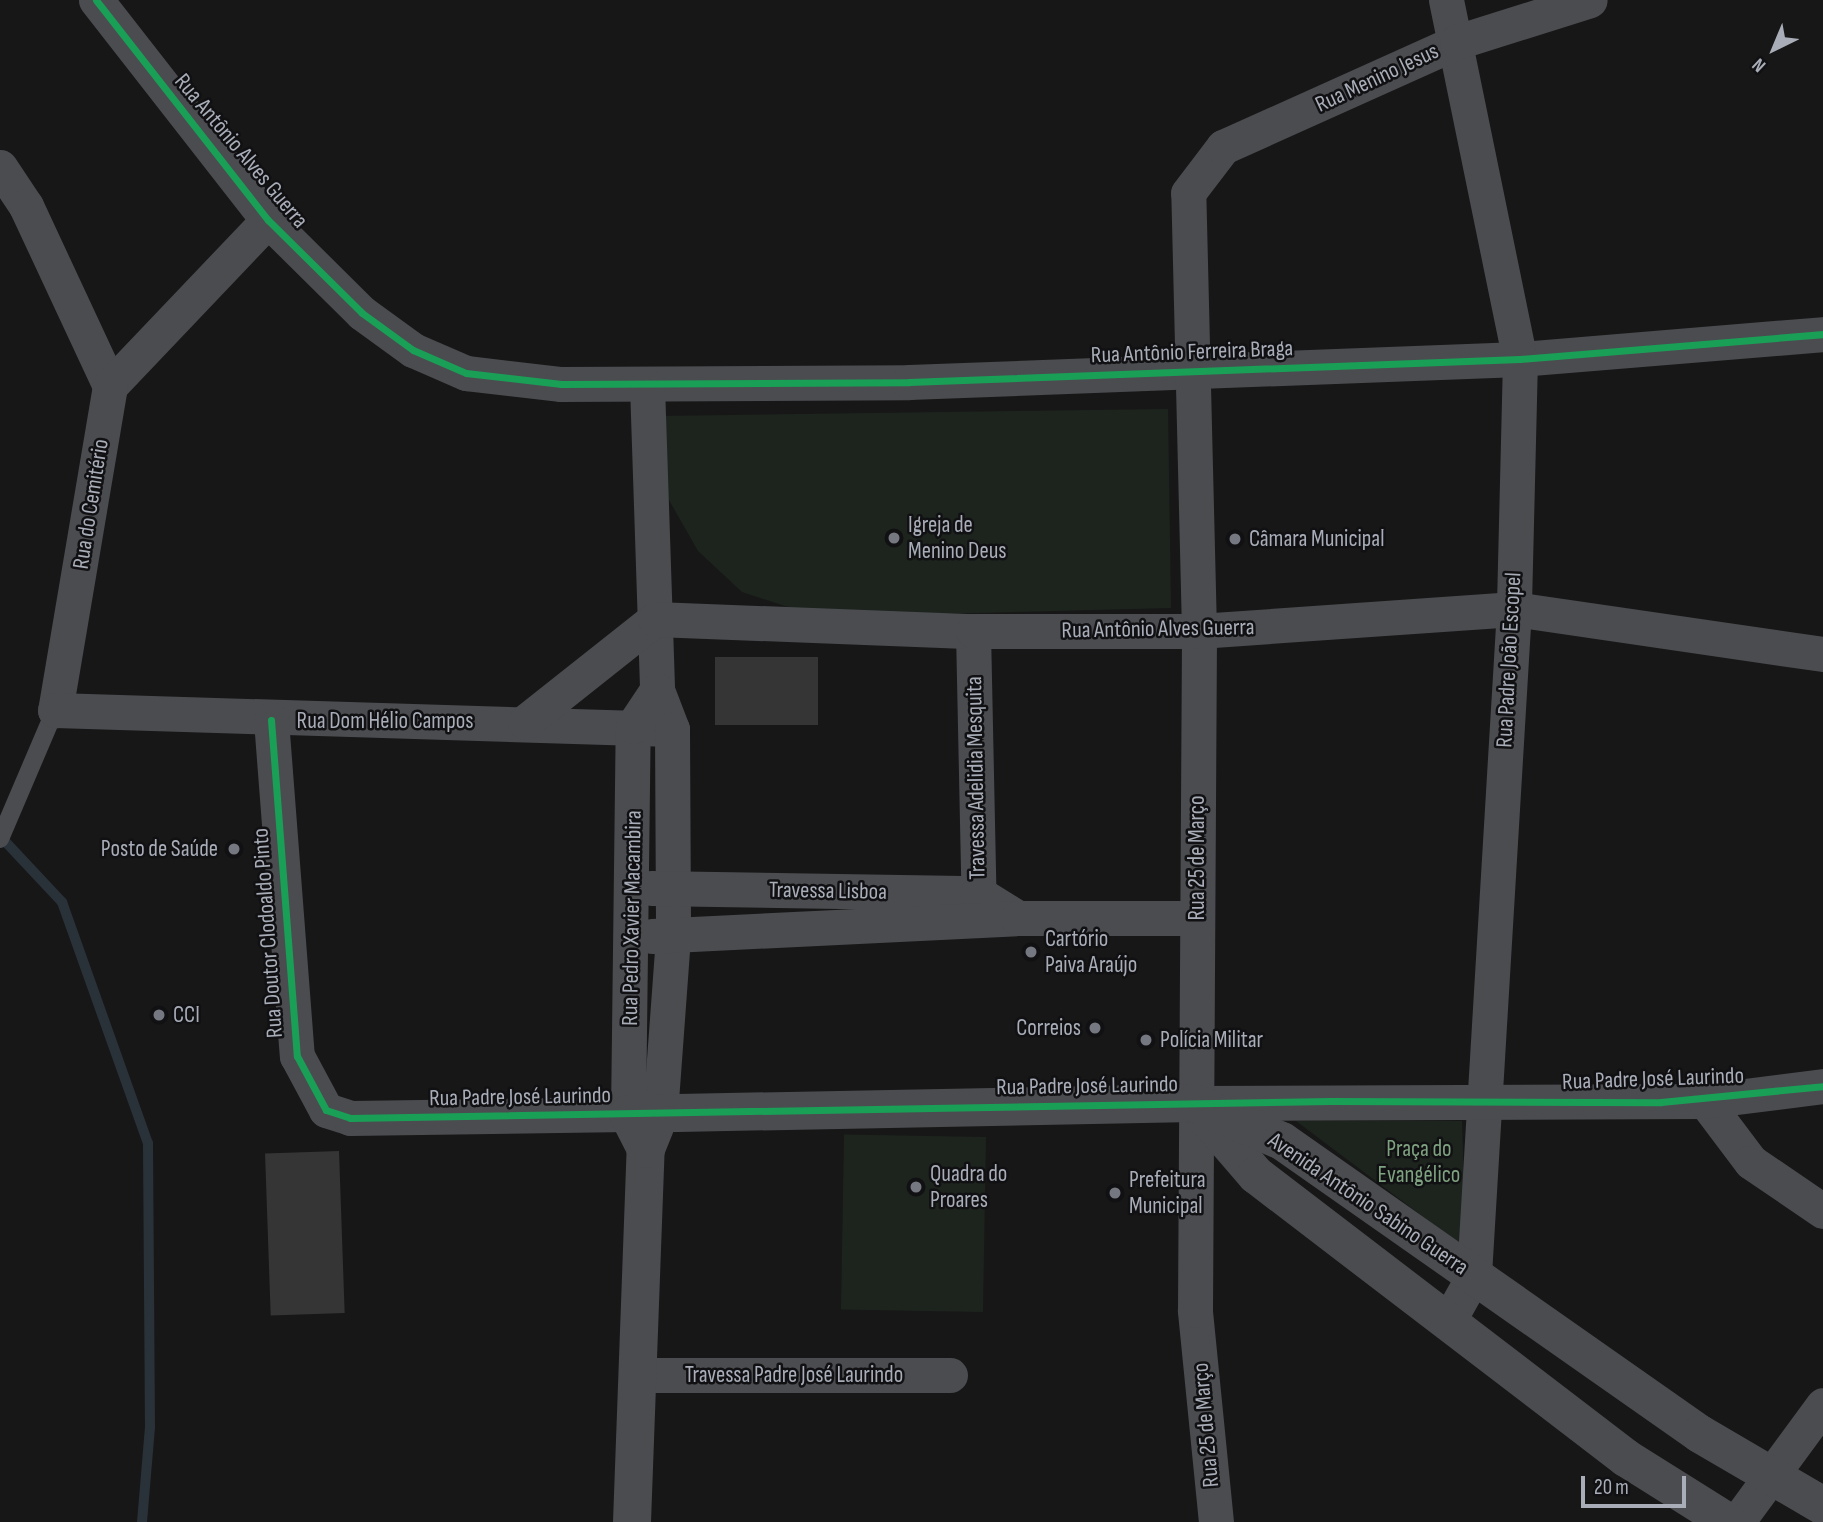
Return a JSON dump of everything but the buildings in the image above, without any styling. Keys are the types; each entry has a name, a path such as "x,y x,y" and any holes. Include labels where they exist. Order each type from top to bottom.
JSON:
{"street":[{"name":"Rua Antônio Alves Guerra","path":"96,0 268,220 362,313 413,350 466,373 561,384"},
{"name":"Rua Padre João Escopel","path":"1446,0 1457,42 1520,359 1514,609 1479,1102 1474,1275 1449,1320"},
{"name":"Rua Menino Jesus","path":"1188,193 1223,147 1457,42 1590,0"},
{"path":"0,167 26,206 110,386 268,220"},
{"name":"Rua 25 de Março","path":"1188,193 1195,372 1199,631 1195,1310 1216,1522"},
{"name":"Rua Antônio Ferreira Braga","path":"561,384 647,385 1195,372 1520,359 1823,334"},
{"name":"Rua Pedro Xavier Macambira","path":"644,1114 673,937 674,889 672,729 657,690 647,385"},
{"name":"Rua do Cemitério","path":"55,710 110,386"},
{"name":"Rua Antônio Alves Guerra","path":"655,619 973,631 1199,631 1514,609 1823,654"},
{"path":"526,722 655,619"},
{"name":"Travessa Adelidia Mesquita","path":"973,631 979,908"},
{"path":"633,726 657,690"},
{"name":"Rua Dom Hélio Campos","path":"55,710 271,720 526,722 672,729"},
{"name":"Rua Doutor Clodoaldo Pinto","path":"271,720 297,1056 326,1110 350,1118"},
{"name":"Rua Pedro Xavier Macambira","path":"632,1522 646,1149 631,935 633,726"},
{"name":"Travessa Lisboa","path":"631,888 848,891 979,908"},
{"path":"848,891 850,930"},
{"path":"979,908 1018,918 1197,918"},
{"name":"Travessa Lisboa","path":"631,935 673,937 850,930 979,908"},
{"name":"Rua Padre José Laurindo","path":"350,1118 1195,1103 1705,1101 1823,1086"},
{"path":"1705,1101 1751,1162 1823,1212"},
{"name":"Avenida Antônio Sabino Guerra","path":"1195,1103 1282,1141 1770,1478 1823,1506"},
{"name":"Avenida Antônio Sabino Guerra","path":"1195,1103 1256,1175 1626,1458 1728,1522"},
{"name":"Travessa Padre José Laurindo","path":"639,1375 950,1374"},
{"path":"1737,1522 1823,1405"}],"lane":[{"name":"Rua do Cemitério","path":"0,839 55,710"}],"green space":[{"path":"1168,409 1171,608 819,617 742,592 698,551 665,493 660,416"},
{"name":"Praça do Evangélico","path":"1296,1121 1462,1121 1466,1249"},
{"name":"Quadra do Proares","path":"844,1135 986,1137 983,1312 841,1309"}],"waterway":[{"path":"0,836 62,902 148,1143 150,1427 142,1522"}],"cycle path":[{"path":"96,0 268,220 362,313 413,350 466,373 561,384 909,382 1520,359 1823,334"},
{"path":"271,720 297,1056 326,1110 350,1118 1331,1101 1661,1102 1823,1086"}],"place":[{"name":"Igreja de Menino Deus","path":"894,538"},
{"name":"Câmara Municipal","path":"1235,539"},
{"name":"Posto de Saúde","path":"234,849"},
{"name":"Cartório Paiva Araújo","path":"1031,952"},
{"name":"CCI","path":"159,1015"},
{"name":"Correios","path":"1095,1028"},
{"name":"Polícia Militar","path":"1146,1040"},
{"name":"Quadra do Proares","path":"916,1187"},
{"name":"Prefeitura Municipal","path":"1115,1193"}]}
